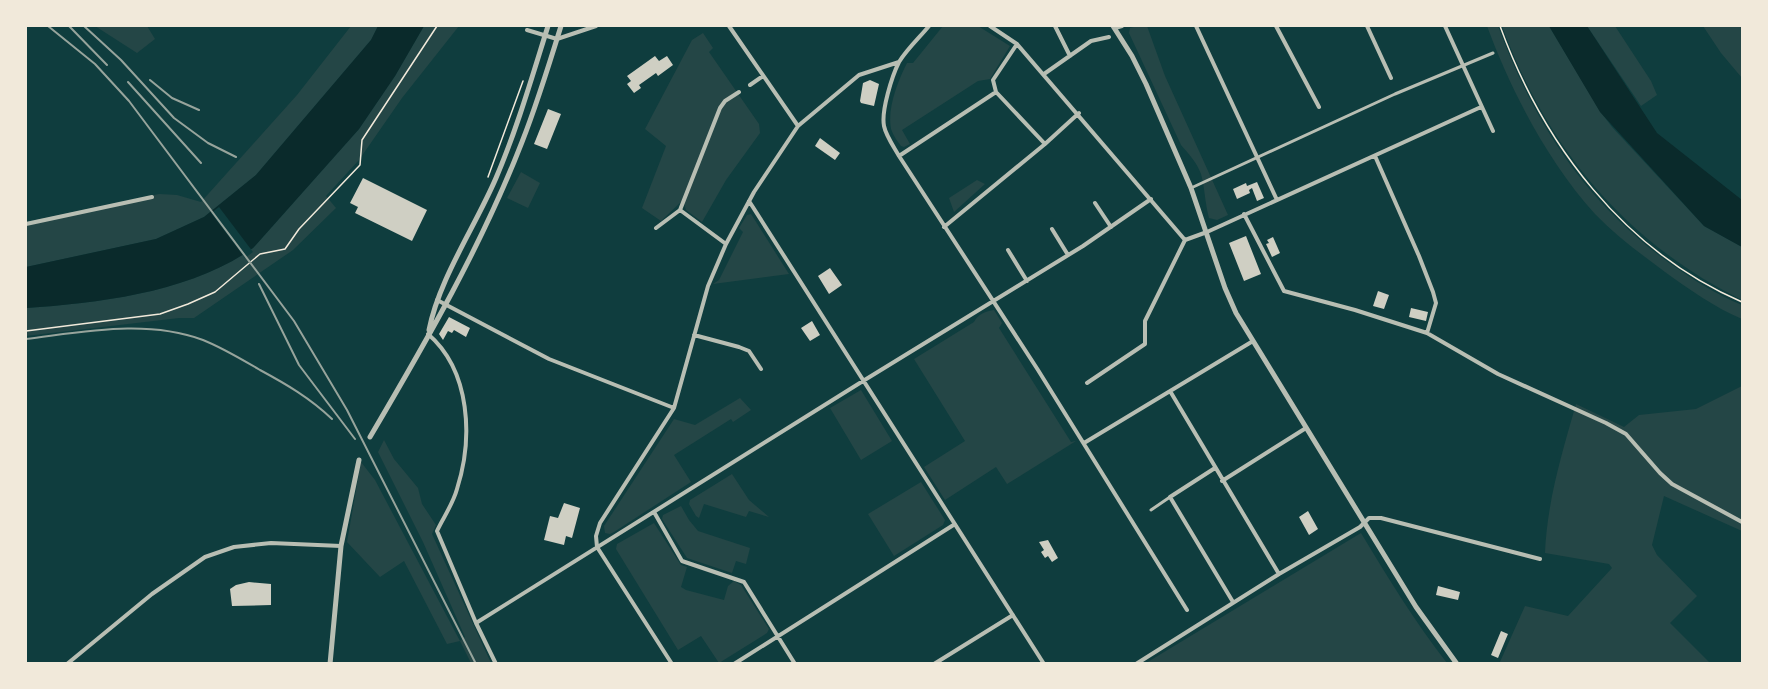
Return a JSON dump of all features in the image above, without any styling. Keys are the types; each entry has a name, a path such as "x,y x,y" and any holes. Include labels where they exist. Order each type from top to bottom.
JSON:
{"street":[{"path":"428,334 437,300 496,179 528,91 548,26"},
{"path":"370,437 445,305 487,221 522,144 561,26"},
{"path":"527,30 556,39 596,26"},
{"path":"729,26 798,126"},
{"path":"929,26 900,62 889,91 884,126 899,156 1084,443 1187,610"},
{"path":"990,26 1017,44 1079,113 1185,240"},
{"path":"1055,26 1070,56"},
{"path":"1122,26 1114,27 1146,84 1191,188 1232,304 1252,341 1416,607 1457,663"},
{"path":"1196,26 1277,200"},
{"path":"1276,26 1319,106"},
{"path":"1367,26 1391,78"},
{"path":"1445,26 1493,131"},
{"path":"1044,74 1095,39 1109,37"},
{"path":"1017,44 993,80 996,92 1045,144"},
{"path":"1191,188 1463,64 1493,53"},
{"path":"672,663 597,547 596,536 600,523 674,408 708,286 726,244 749,201 798,126 859,75 900,62"},
{"path":"750,85 763,76"},
{"path":"656,228 680,210 720,108 725,101 739,92"},
{"path":"899,156 996,92"},
{"path":"1087,383 1145,344 1145,321 1185,240 1481,107"},
{"path":"944,227 1079,113"},
{"path":"1375,156 1419,256 1436,303 1427,333"},
{"path":"26,224 152,197"},
{"path":"476,623 1027,281 1111,227 1151,198"},
{"path":"749,201 1044,663"},
{"path":"1095,203 1111,227"},
{"path":"680,210 726,244"},
{"path":"1244,214 1284,291 1427,333 1506,378 1619,429 1634,442 1668,480 1692,496 1743,522"},
{"path":"1052,230 1068,255"},
{"path":"1008,250 1027,281"},
{"path":"437,300 549,358 674,408"},
{"path":"428,334 444,352 460,382 466,420 464,458 457,491 437,531 476,623 496,663"},
{"path":"694,335 749,351 761,369"},
{"path":"1084,443 1252,341"},
{"path":"1170,391 1279,574"},
{"path":"1222,481 1306,428"},
{"path":"330,663 341,546 358,460"},
{"path":"1150,510 1215,468"},
{"path":"1170,497 1233,602"},
{"path":"654,512 682,561 744,582 795,663"},
{"path":"1136,663 1335,542 1369,518 1381,518 1540,559"},
{"path":"734,663 955,524"},
{"path":"67,663 152,594 205,557 234,547 271,543 341,546"},
{"path":"934,663 1013,615"}],"path":[{"path":"26,332 144,318 160,314 200,300 215,292 260,254 285,249 298,229 360,165 362,140 438,26"},
{"path":"1500,26 1526,87 1559,146 1599,197 1623,223 1650,245 1694,276 1743,302"},
{"path":"488,177 524,80"}],"shaded area":[{"path":"95,26 147,26 155,39 137,53"},
{"path":"351,26 378,26 371,40 256,175 204,217 156,239 26,267 26,222 159,194 177,195 201,202 297,95"},
{"path":"378,26 424,26 395,76 359,129 253,248 202,275 144,293 84,303 26,308 26,267 156,239 204,217 256,175 371,40"},
{"path":"424,26 459,26 402,98 359,160 326,196 336,208 293,250 194,318 26,336 26,308 84,303 144,293 202,275 253,248 359,129 395,76"},
{"path":"943,26 978,26 1010,46 990,79 978,81 902,130 910,144 901,146 891,129 890,121 897,86 907,63 913,63"},
{"path":"1147,26 1165,76 1228,215 1217,220 1209,218 1199,170 1181,145 1129,33 1130,28"},
{"path":"1487,26 1498,26 1512,61 1545,126 1587,186 1611,213 1668,262 1704,286 1742,305 1742,319 1712,304 1674,279 1629,245 1595,214 1562,172 1532,125 1507,75"},
{"path":"1502,26 1549,26 1612,127 1704,226 1742,247 1742,300 1700,277 1661,250 1595,187 1567,151 1542,112 1520,70"},
{"path":"1549,26 1587,26 1657,133 1742,200 1742,247 1704,226 1600,112"},
{"path":"1587,26 1615,26 1651,81 1657,95 1641,106"},
{"path":"1703,26 1742,26 1742,78 1721,53"},
{"path":"703,33 713,48 709,52 759,124 760,133 726,180 702,222 686,210 683,200 661,221 642,208 666,146 645,129 692,40"},
{"path":"521,172 540,183 528,208 507,198"},
{"path":"977,180 985,184 954,212 949,198"},
{"path":"751,214 789,274 713,284 719,280 743,232 739,228 747,215"},
{"path":"994,310 1002,323 999,328 1071,442 1076,441 1007,484 996,467 945,500 924,467 965,441 914,359 974,322 983,313"},
{"path":"1742,386 1742,531 1664,496 1652,545 1657,555 1697,596 1670,623 1710,663 1499,664 1525,606 1568,616 1612,568 1609,564 1545,553 1552,496 1576,404 1624,427 1639,415 1696,409"},
{"path":"861,390 892,441 861,460 830,408"},
{"path":"740,398 751,410 733,422 731,419 674,455 691,482 614,532 605,533 604,526 674,419 695,425"},
{"path":"384,440 394,459 418,488 422,504 436,525 432,534 491,663 471,663 460,641 465,637 423,542 378,452"},
{"path":"361,462 375,480 460,641 447,644 404,561 380,577 347,542"},
{"path":"732,474 749,500 769,517 749,511 746,517 704,504 699,518 696,516 689,504 690,500"},
{"path":"921,482 945,520 943,525 894,556 868,514"},
{"path":"681,506 698,531 750,548 746,564 736,561 732,573 687,558 662,519 663,515"},
{"path":"654,523 681,565 687,567 681,587 724,600 728,586 734,581 741,585 769,629 767,633 719,663 701,636 678,650 616,549 617,544"},
{"path":"1361,533 1413,616 1447,663 1146,663"}],"pier":[{"path":"219,207 253,252 245,258 211,213"}],"building":[{"path":"655,56 659,61 667,56 673,65 658,76 656,73 639,85 641,88 634,93 627,84 631,81 627,76"},
{"path":"870,80 879,84 874,106 860,101 863,83"},
{"path":"548,109 561,114 547,149 534,144"},
{"path":"820,138 840,153 835,160 815,146"},
{"path":"363,178 427,210 412,241 355,213 358,207 350,203"},
{"path":"1257,182 1264,198 1257,201 1252,188 1249,190 1250,193 1237,199 1233,189 1246,183 1247,186"},
{"path":"1246,236 1261,274 1244,281 1229,243"},
{"path":"1273,237 1280,253 1272,257 1266,244 1269,243 1267,240"},
{"path":"830,268 842,285 829,294 818,276"},
{"path":"1378,291 1389,295 1384,309 1373,306"},
{"path":"1411,308 1428,312 1426,321 1409,317"},
{"path":"449,317 470,328 466,337 454,330 452,333 448,331 443,340 439,334"},
{"path":"812,321 820,335 810,341 801,328"},
{"path":"564,503 580,508 572,538 566,536 564,545 544,540 550,516 558,518"},
{"path":"1308,511 1318,529 1309,535 1299,517"},
{"path":"1048,540 1058,558 1052,562 1041,552 1044,550 1039,542"},
{"path":"249,582 271,584 271,605 232,606 230,589"},
{"path":"1438,586 1460,592 1458,600 1436,595"},
{"path":"1501,631 1508,634 1498,658 1491,655"}],"railway":[{"path":"48,26 95,64 129,101 294,321 347,410 476,664"},
{"path":"69,26 107,65"},
{"path":"84,26 121,60 174,118 208,143 236,157"},
{"path":"150,80 172,98 199,110"},
{"path":"128,82 201,163"},
{"path":"259,284 299,365 355,439"},
{"path":"26,339 115,329 159,330 181,334 203,340 239,358 298,392 332,419"}]}
